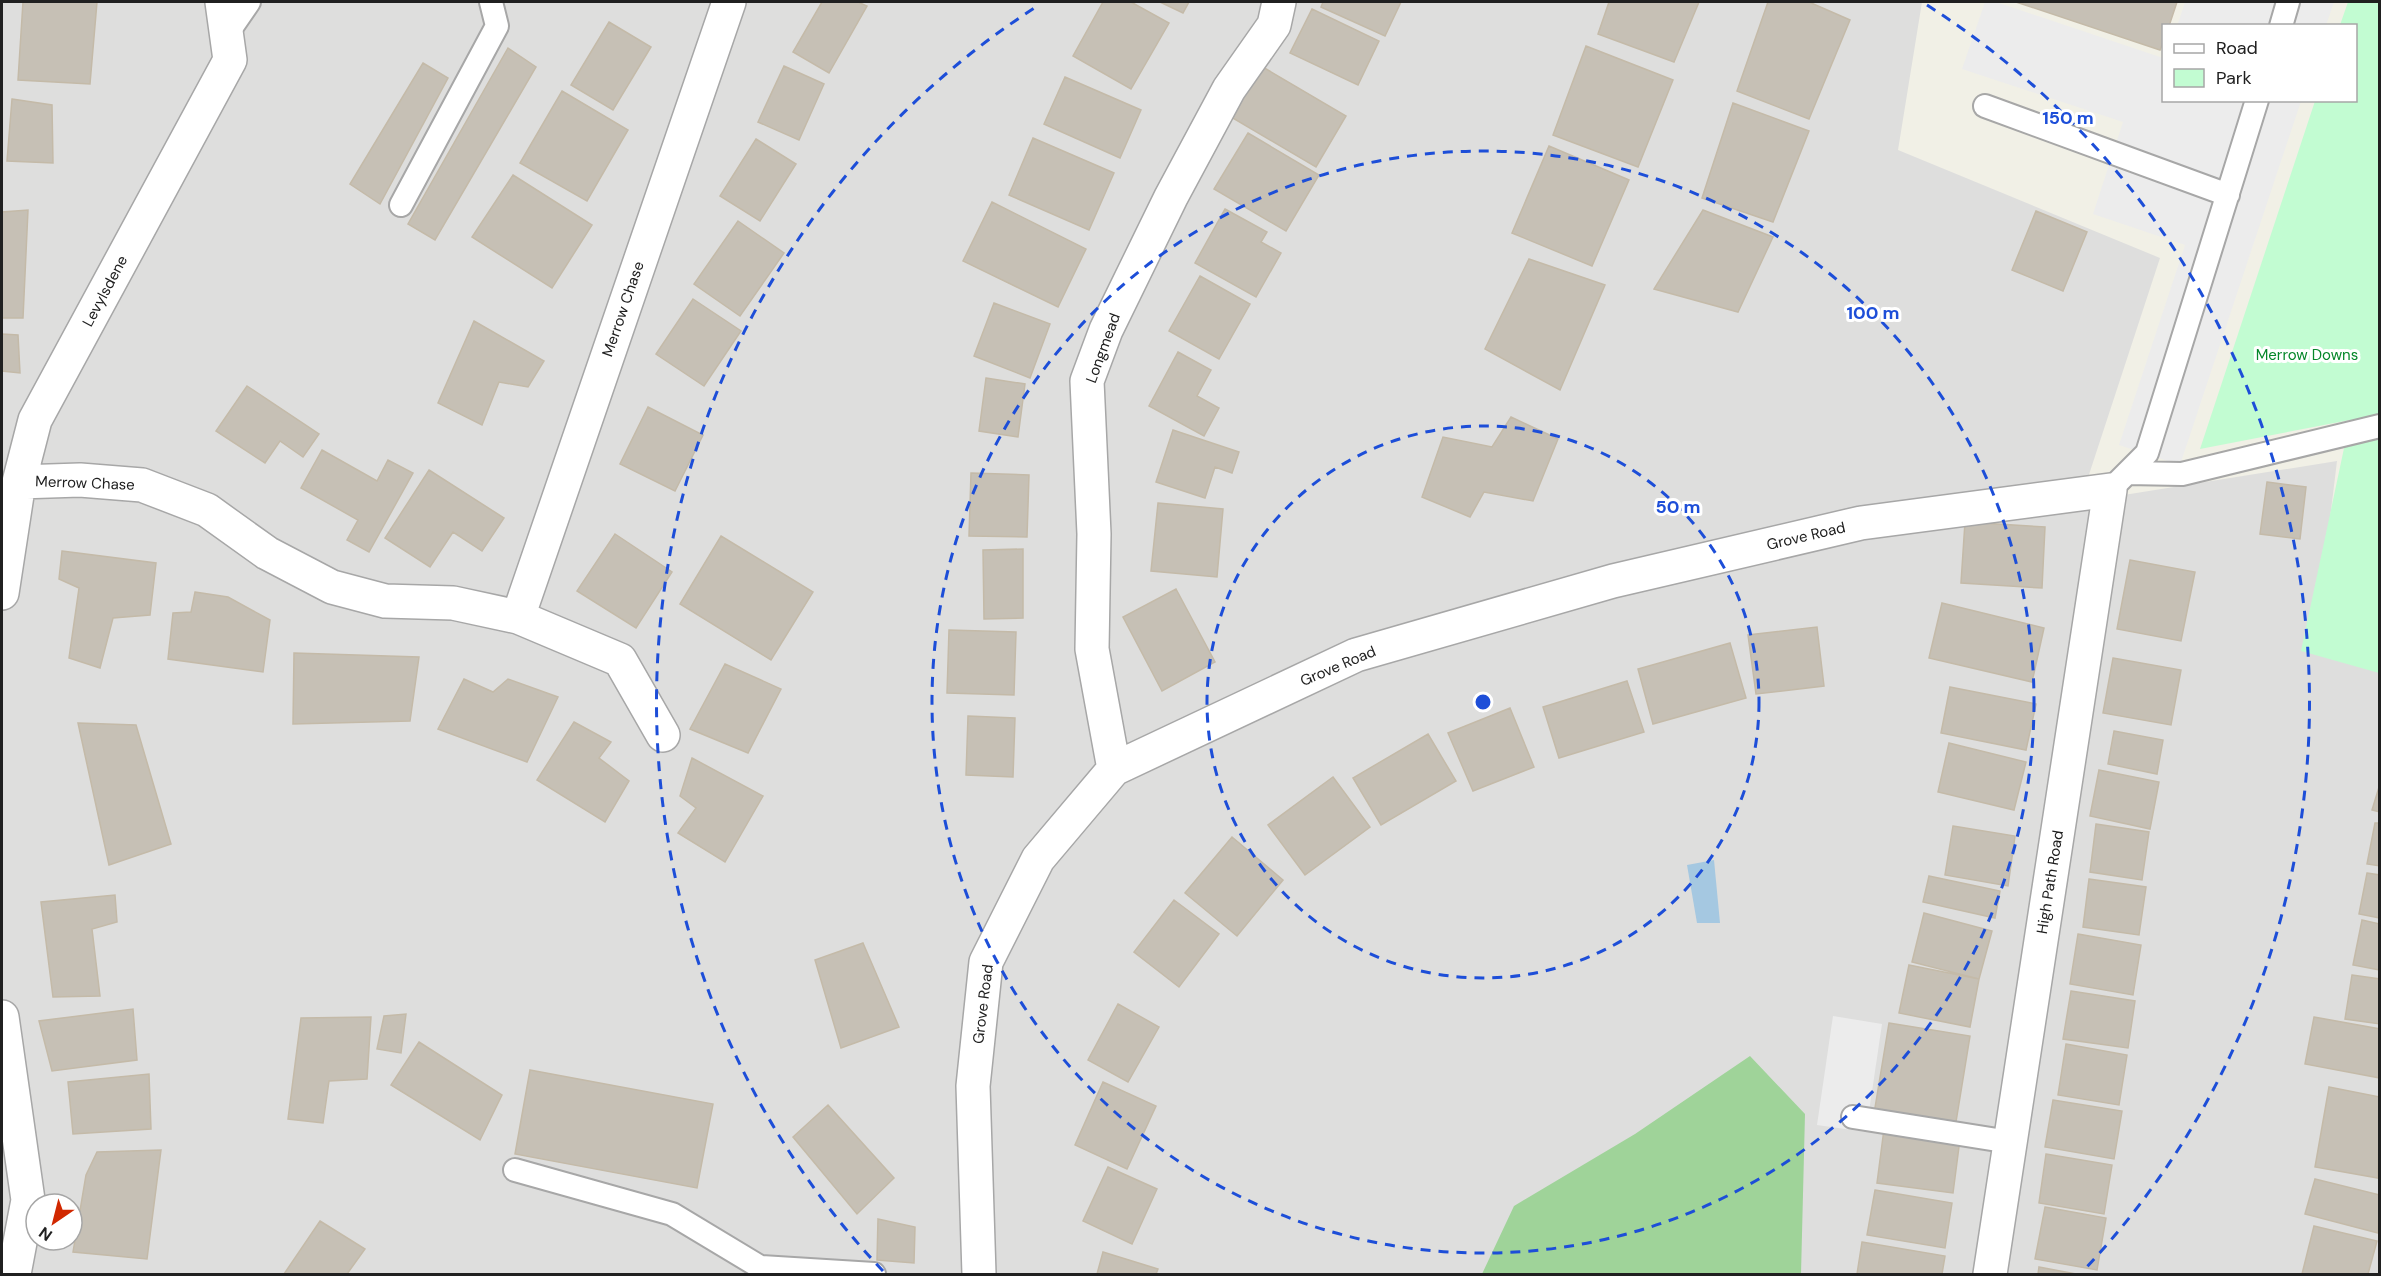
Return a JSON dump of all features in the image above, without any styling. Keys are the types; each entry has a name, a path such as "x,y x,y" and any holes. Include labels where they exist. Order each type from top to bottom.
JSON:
{"street":[{"name":"Levylsdene","path":"2,593 19,482 35,420 230,60 222,2"},
{"name":"Merrow Chase","path":"518,617 729,2"},
{"name":"Longmead","path":"1114,769 1092,649 1094,534 1087,381 1106,330 1171,197 1228,89 1274,25 1279,2"},
{"name":"Merrow Chase","path":"19,482 80,480 142,485 207,510 267,553 332,587 385,601 453,603 518,617 620,660 663,735"},
{"name":"Grove Road","path":"979,1275 973,1086 986,962 1038,860 1114,769 1356,655 1613,581 1861,523 2118,482"},
{"name":"High Path Road","path":"1990,1275 2118,482"},
{"path":"2,1017 28,1200 14,1275"}],"lane":[{"path":"227,34 249,2"},
{"path":"401,205 497,26 491,2"},
{"path":"2282,24 2289,2"},
{"path":"2118,482 2147,453 2256,102"},
{"path":"1985,106 2228,195"},
{"path":"2118,482 2182,474 2379,426"},
{"path":"1853,1117 2010,1142"},
{"path":"515,1170 672,1214 760,1267 874,1275"}],"shaded area":[{"path":"2,2 1922,2 1898,150 2160,258 2080,502 2337,461 2314,650 2379,667 2379,1274 2,1274"},
{"path":"1985,2 1996,2 2162,58 2162,102 2301,102 2180,465 2119,445 2185,245 2093,214 2123,122 1962,69"},
{"path":"2185,2 2334,2 2326,24 2178,24"},
{"path":"1833,1016 1882,1024 1866,1132 1817,1125"}],"green space":[{"name":"Merrow Downs","path":"2348,2 2379,2 2379,673 2301,651 2350,420 2200,449 2315,102 2357,102 2357,24 2340,24"},
{"path":"1750,1056 1805,1114 1801,1274 1482,1274 1514,1206 1635,1134"}],"water":[{"path":"1714,860 1720,923 1697,923 1687,865"}],"building":[{"path":"23,2 97,2 90,84 18,80"},
{"path":"822,2 858,2 867,6 829,73 793,52"},
{"path":"1103,2 1131,2 1169,23 1131,89 1073,56"},
{"path":"1160,2 1189,2 1183,13"},
{"path":"1323,2 1401,2 1385,36 1321,7"},
{"path":"1609,2 1699,2 1674,62 1598,34"},
{"path":"1768,2 1809,2 1850,20 1809,119 1737,91"},
{"path":"2016,2 2177,2 2170,24 2162,24 2160,50"},
{"path":"1312,9 1379,41 1358,85 1290,53"},
{"path":"609,22 651,47 613,110 571,85"},
{"path":"1586,46 1673,80 1638,167 1553,135"},
{"path":"508,48 536,67 435,240 408,224"},
{"path":"423,63 448,78 380,204 350,184"},
{"path":"784,66 824,84 799,140 758,122"},
{"path":"1261,66 1346,116 1316,167 1231,117"},
{"path":"1065,77 1141,110 1120,158 1044,124"},
{"path":"562,91 628,130 587,201 520,163"},
{"path":"12,99 52,105 53,163 7,161"},
{"path":"1733,103 1809,131 1773,222 1702,198"},
{"path":"1248,133 1319,175 1286,231 1214,189"},
{"path":"1033,138 1114,173 1089,230 1009,195"},
{"path":"756,139 796,164 760,221 720,196"},
{"path":"1549,146 1629,180 1592,266 1512,233"},
{"path":"513,175 592,225 552,288 472,237"},
{"path":"992,202 1086,249 1058,307 963,261"},
{"path":"1225,209 1267,232 1261,242 1281,253 1256,297 1195,263"},
{"path":"28,210 23,318 2,318 2,212"},
{"path":"1703,210 1773,237 1738,312 1654,289"},
{"path":"2036,211 2087,232 2063,291 2012,270"},
{"path":"738,221 784,253 740,316 694,284"},
{"path":"1529,259 1605,285 1560,390 1485,349"},
{"path":"1200,276 1250,304 1219,359 1169,331"},
{"path":"693,299 741,331 704,386 656,354"},
{"path":"994,303 1050,324 1030,378 974,356"},
{"path":"474,321 544,361 528,387 499,382 482,425 438,403"},
{"path":"2,334 18,335 20,373 2,371"},
{"path":"1178,352 1211,370 1197,396 1219,408 1204,436 1149,406"},
{"path":"986,378 1025,384 1018,437 979,431"},
{"path":"247,386 319,434 303,457 280,441 265,463 216,431"},
{"path":"648,407 703,435 675,491 620,464"},
{"path":"1511,417 1558,439 1533,501 1484,492 1470,517 1422,497 1443,437 1492,447"},
{"path":"1173,430 1239,452 1232,473 1215,467 1205,498 1156,482"},
{"path":"322,450 377,481 388,460 413,473 369,552 347,540 358,520 301,488"},
{"path":"429,470 504,518 482,551 453,532 430,567 385,538"},
{"path":"971,473 1029,475 1027,537 969,536"},
{"path":"2267,482 2306,487 2300,539 2260,534"},
{"path":"1158,503 1223,509 1217,577 1151,571"},
{"path":"1965,522 2045,527 2042,588 1961,583"},
{"path":"615,534 672,572 636,628 577,591"},
{"path":"721,536 813,592 771,660 680,604"},
{"path":"1023,549 1023,618 984,619 983,550"},
{"path":"62,551 156,563 150,615 113,618 100,668 69,658 79,588 59,579"},
{"path":"2130,560 2195,572 2181,641 2117,629"},
{"path":"1176,589 1215,662 1162,691 1123,617"},
{"path":"195,592 228,597 270,620 263,672 168,659 173,613 191,612"},
{"path":"1942,603 2044,628 2032,682 1929,658"},
{"path":"1817,627 1824,686 1756,694 1748,635"},
{"path":"949,630 1016,632 1014,695 947,693"},
{"path":"1730,643 1746,698 1653,724 1638,669"},
{"path":"294,653 419,657 410,721 293,724"},
{"path":"2113,658 2181,670 2171,725 2103,713"},
{"path":"725,664 781,689 748,753 690,729"},
{"path":"464,679 493,692 508,679 558,697 527,762 438,729"},
{"path":"1627,681 1644,732 1559,758 1543,707"},
{"path":"1950,687 2036,704 2026,750 1941,733"},
{"path":"1510,708 1534,767 1473,791 1448,733"},
{"path":"968,716 1015,718 1013,777 966,775"},
{"path":"574,722 611,742 599,758 629,781 605,822 537,780"},
{"path":"78,723 136,725 171,844 109,865"},
{"path":"2114,731 2163,740 2157,774 2108,764"},
{"path":"1428,734 1456,781 1381,825 1353,778"},
{"path":"1949,743 2026,762 2014,810 1938,792"},
{"path":"692,758 763,796 725,862 678,833 696,808 680,796"},
{"path":"2099,770 2159,782 2150,829 2090,816"},
{"path":"1333,777 1370,827 1305,875 1268,825"},
{"path":"2380,784 2380,812 2372,810"},
{"path":"2375,823 2380,823 2380,866 2367,864"},
{"path":"2096,824 2149,832 2142,880 2090,872"},
{"path":"1953,826 2015,836 2008,886 1945,875"},
{"path":"1232,837 1283,880 1237,936 1185,893"},
{"path":"2367,873 2380,875 2380,918 2359,914"},
{"path":"1929,876 2000,891 1995,918 1923,902"},
{"path":"2089,879 2146,887 2139,935 2083,927"},
{"path":"115,895 117,922 92,929 100,996 53,997 41,902"},
{"path":"1174,900 1219,934 1179,987 1134,952"},
{"path":"1924,913 1992,931 1979,979 1912,962"},
{"path":"2362,920 2380,924 2380,970 2353,965"},
{"path":"2078,934 2141,945 2133,995 2070,984"},
{"path":"863,943 899,1027 841,1048 815,960"},
{"path":"1909,965 1979,979 1970,1027 1899,1013"},
{"path":"2352,975 2380,979 2380,1024 2345,1019"},
{"path":"2071,991 2135,1001 2128,1048 2063,1039"},
{"path":"1118,1004 1159,1027 1128,1082 1088,1060"},
{"path":"133,1009 137,1060 52,1071 39,1021"},
{"path":"406,1014 401,1053 377,1049 384,1016"},
{"path":"371,1017 367,1079 329,1081 323,1123 288,1119 301,1018"},
{"path":"2314,1017 2380,1029 2380,1078 2305,1064"},
{"path":"1889,1023 1970,1036 1955,1128 1874,1114"},
{"path":"419,1042 502,1095 480,1140 391,1085"},
{"path":"2066,1044 2127,1055 2119,1105 2058,1095"},
{"path":"530,1070 713,1104 697,1188 515,1154"},
{"path":"149,1074 151,1129 73,1134 68,1082"},
{"path":"1103,1082 1156,1106 1127,1169 1075,1145"},
{"path":"2329,1087 2380,1097 2378,1178 2315,1167"},
{"path":"2053,1100 2122,1111 2114,1159 2045,1147"},
{"path":"828,1105 894,1178 857,1214 793,1137"},
{"path":"1884,1129 1960,1139 1953,1193 1877,1183"},
{"path":"161,1150 147,1259 73,1252 84,1252 83,1192 86,1175 97,1152"},
{"path":"2046,1154 2112,1165 2104,1214 2039,1203"},
{"path":"1108,1167 1157,1189 1132,1244 1083,1221"},
{"path":"2315,1179 2380,1195 2378,1233 2305,1214"},
{"path":"1875,1190 1952,1203 1945,1248 1867,1235"},
{"path":"2045,1207 2106,1218 2097,1270 2035,1259"},
{"path":"878,1219 915,1227 914,1263 877,1260"},
{"path":"320,1221 365,1249 347,1274 284,1274"},
{"path":"2314,1226 2377,1241 2368,1274 2302,1274"},
{"path":"1862,1242 1945,1256 1942,1274 1857,1274"},
{"path":"1103,1252 1158,1269 1156,1274 1097,1274"},
{"path":"2039,1267 2076,1274 2038,1274"}]}
